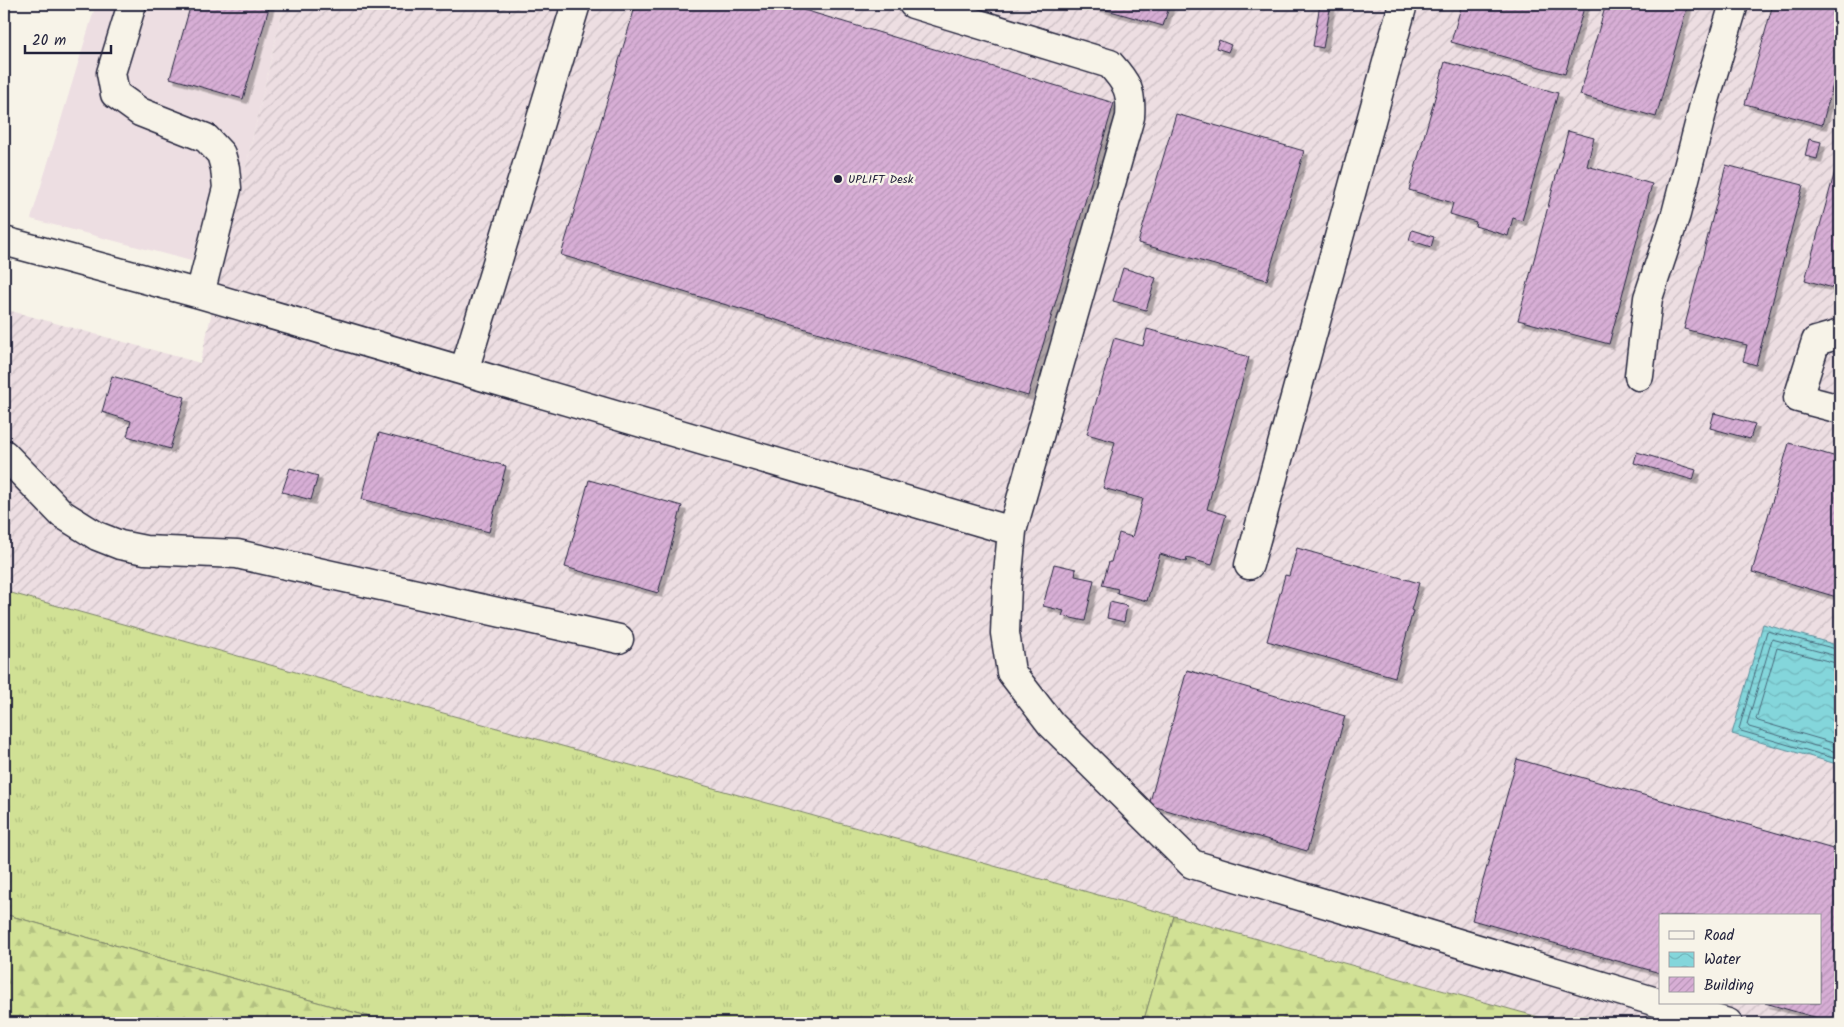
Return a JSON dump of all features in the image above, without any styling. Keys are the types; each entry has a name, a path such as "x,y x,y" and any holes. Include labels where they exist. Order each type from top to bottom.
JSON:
{"lane":[{"path":"132,4 111,73 115,94 140,112 206,138 220,154 225,168 227,188 200,294"},
{"path":"464,371 576,4"},
{"path":"913,4 1110,64 1128,88 1131,101 1130,117 1012,531 1005,633 1011,672 1051,724 1192,864 1659,1003"},
{"path":"1249,565 1403,4"},
{"path":"1639,376 1648,298 1676,214 1706,97 1734,4"},
{"path":"4,241 200,294 1012,531"},
{"path":"1840,334 1816,341 1798,398 1840,409"},
{"path":"4,454 62,514 97,536 120,545 145,550 237,554 619,639"},
{"path":"1663,1004 1728,1023"}],"shaded area":[{"path":"96,4 284,4 222,269 31,219"},
{"path":"284,4 1840,4 1840,1023 1560,1023 4,591 4,309 200,363"}],"green space":[{"path":"4,591 1174,916 1143,1023 392,1023 4,914"},
{"path":"4,914 392,1023 4,1023"},
{"path":"1174,916 1560,1023 1143,1023"}],"water":[{"path":"1763,624 1840,646 1840,765 1732,734"}],"building":[{"path":"191,4 270,4 243,99 170,78"},
{"name":"UPLIFT Desk","path":"636,4 784,4 1114,103 1028,396 561,255"},
{"path":"1086,4 1170,4 1163,26"},
{"path":"1320,4 1331,4 1323,48 1313,46"},
{"path":"1462,4 1585,4 1565,74 1451,42"},
{"path":"1606,4 1688,4 1656,117 1580,95"},
{"path":"1773,4 1840,4 1840,59 1822,125 1745,104"},
{"path":"1219,40 1231,45 1228,52 1216,48"},
{"path":"1445,62 1558,93 1522,221 1513,218 1508,236 1475,226 1476,222 1450,214 1453,203 1409,190"},
{"path":"1176,114 1304,151 1267,280 1138,243"},
{"path":"1568,131 1594,138 1587,166 1652,184 1609,344 1518,320"},
{"path":"1809,139 1821,142 1817,159 1805,156"},
{"path":"1840,153 1840,290 1805,280"},
{"path":"1726,165 1803,185 1756,365 1743,361 1747,345 1684,329"},
{"path":"1412,230 1434,237 1431,247 1409,240"},
{"path":"1123,268 1156,278 1146,310 1113,301"},
{"path":"1147,329 1249,357 1207,509 1226,515 1212,565 1187,558 1186,562 1160,554 1147,601 1117,593 1118,589 1102,585 1119,533 1132,537 1143,499 1103,488 1115,442 1087,434 1114,338 1143,346"},
{"path":"112,376 185,397 170,449 127,436 131,421 102,412"},
{"path":"1714,413 1755,424 1750,439 1710,428"},
{"path":"379,433 506,466 489,532 362,499"},
{"path":"1789,443 1840,458 1840,598 1752,572"},
{"path":"1637,452 1696,470 1693,480 1634,463"},
{"path":"290,468 318,476 311,500 282,492"},
{"path":"589,480 682,506 658,593 565,567"},
{"path":"1297,548 1419,583 1395,677 1267,641 1285,575 1289,576"},
{"path":"1054,564 1076,569 1075,576 1094,580 1085,621 1062,616 1064,611 1043,606"},
{"path":"1110,602 1127,606 1124,622 1107,618"},
{"path":"1187,670 1345,716 1307,851 1149,805"},
{"path":"1517,759 1840,851 1840,1023 1768,1004 1822,1004 1822,914 1659,914 1659,973 1472,920"}],"place":[{"name":"UPLIFT Desk","path":"838,179"}]}
